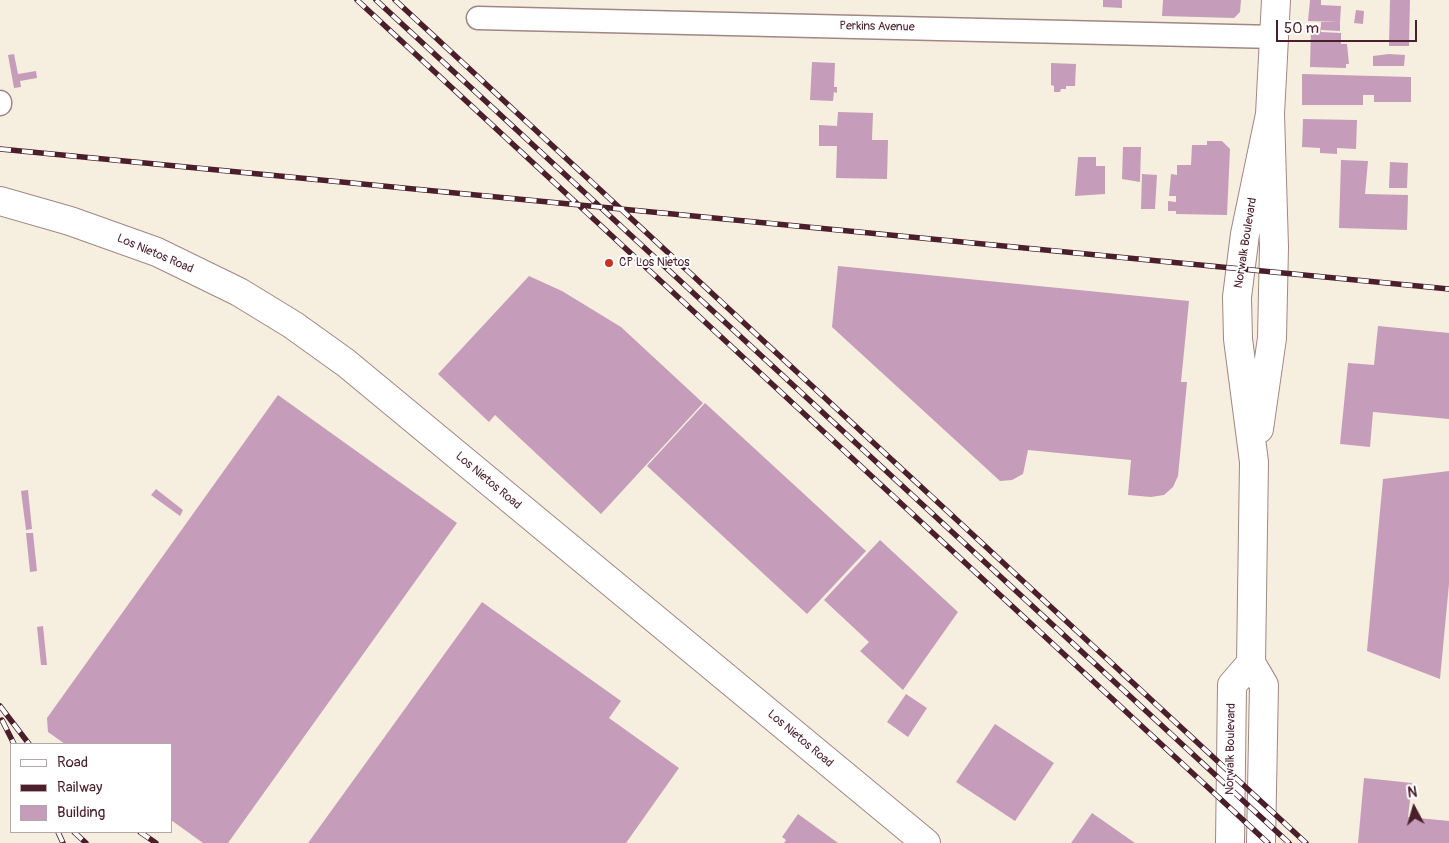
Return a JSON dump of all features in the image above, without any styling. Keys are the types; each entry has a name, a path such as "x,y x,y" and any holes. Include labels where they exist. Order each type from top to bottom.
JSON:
{"street":[{"name":"Norwalk Boulevard","path":"1230,843 1232,685 1251,663 1254,462 1238,339 1238,297 1245,234 1270,114 1276,0"},
{"name":"Perkins Avenue","path":"478,18 1275,37"},
{"name":"Los Nietos Road","path":"0,200 70,221 156,252 239,292 293,325 352,368 926,843"},
{"path":"1251,663 1264,685 1261,843"}],"building":[{"path":"1103,0 1122,0 1122,8 1103,7"},
{"path":"1163,0 1241,0 1240,12 1234,18 1162,16"},
{"path":"1310,0 1321,0 1321,5 1341,6 1340,22 1308,21"},
{"path":"1390,0 1410,0 1409,46 1389,46"},
{"path":"1356,10 1364,11 1363,24 1354,23"},
{"path":"1321,22 1340,22 1340,31 1321,30 1321,32 1341,33 1341,44 1347,44 1349,64 1346,64 1346,68 1310,67 1311,27 1321,27"},
{"path":"14,54 18,74 36,71 37,78 20,81 21,87 14,88 8,55"},
{"path":"1405,55 1404,66 1373,66 1373,56"},
{"path":"812,62 835,63 834,87 837,87 837,93 834,92 833,101 810,100"},
{"path":"1051,63 1076,64 1075,86 1066,86 1066,89 1061,89 1060,92 1054,92 1054,86 1051,85"},
{"path":"1302,74 1411,77 1411,102 1374,102 1374,95 1363,95 1363,105 1302,105"},
{"path":"838,112 873,113 872,140 888,140 887,179 836,178 837,146 819,146 819,125 837,126"},
{"path":"1303,119 1357,120 1356,149 1337,148 1337,154 1320,153 1320,148 1302,147"},
{"path":"1207,141 1222,141 1230,149 1227,215 1176,214 1176,211 1168,211 1168,201 1176,202 1176,196 1169,196 1171,174 1177,175 1177,165 1191,165 1192,145 1207,145"},
{"path":"1123,147 1141,147 1140,182 1122,179"},
{"path":"1078,157 1096,157 1096,166 1105,166 1105,194 1075,196"},
{"path":"1341,160 1368,161 1365,194 1408,195 1407,230 1339,228"},
{"path":"1390,162 1408,163 1407,188 1389,188"},
{"path":"1142,174 1157,175 1155,209 1141,209"},
{"name":"CP Los Nietos","path":"608,257 615,263 610,268 603,262"},
{"path":"838,266 1189,301 1181,382 1187,382 1178,476 1173,487 1164,495 1151,497 1128,495 1131,460 1028,450 1023,474 1012,480 1000,481 832,327"},
{"path":"529,276 562,291 621,327 703,403 601,514 495,415 489,422 438,374"},
{"path":"1378,326 1449,333 1449,419 1373,412 1370,447 1340,444 1348,363 1374,365"},
{"path":"278,395 457,523 228,843 203,843 172,821 172,743 64,743 48,732 47,718"},
{"path":"705,403 866,551 807,614 647,466"},
{"path":"1449,471 1449,584 1440,679 1367,651 1383,479"},
{"path":"156,489 183,510 180,516 151,495"},
{"path":"28,490 32,529 26,530 21,491"},
{"path":"26,533 33,533 37,571 30,572"},
{"path":"880,540 958,612 903,690 860,651 869,642 824,600"},
{"path":"482,602 621,701 609,718 679,768 626,843 308,843"},
{"path":"43,626 47,665 41,665 37,627"},
{"path":"906,694 927,708 908,737 887,722"},
{"path":"995,724 1054,763 1015,821 956,782"},
{"path":"1364,778 1412,783 1408,817 1449,821 1449,843 1358,843"},
{"path":"1092,813 1135,843 1071,843"},
{"path":"798,814 838,843 784,843 786,840 782,837"}],"railway":[{"path":"357,0 1268,843"},
{"path":"376,0 1289,843"},
{"path":"395,0 1306,843"},
{"path":"0,149 1449,289"},
{"path":"0,706 28,743"},
{"path":"2,720 14,743"},
{"path":"58,833 63,843"},
{"path":"75,833 86,843"},
{"path":"141,833 156,843"}],"place":[{"name":"CP Los Nietos","path":"609,263"}]}
